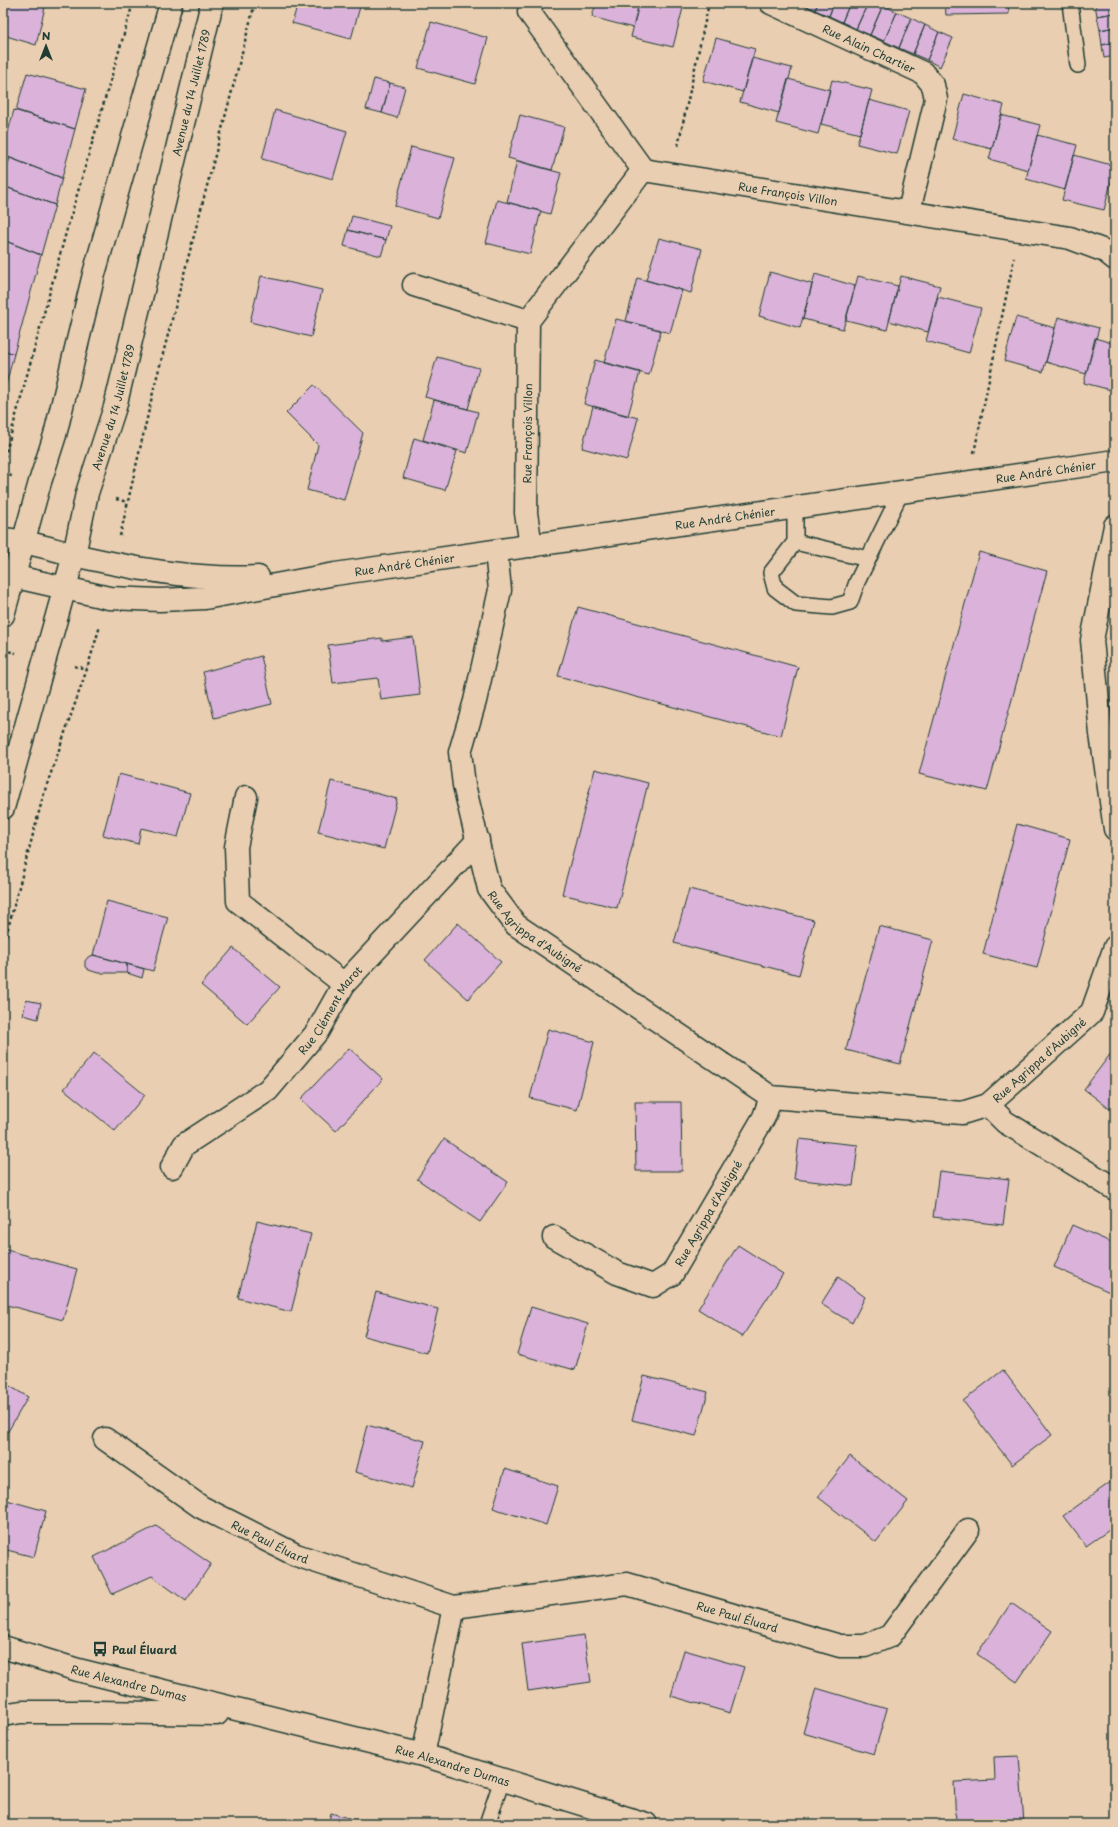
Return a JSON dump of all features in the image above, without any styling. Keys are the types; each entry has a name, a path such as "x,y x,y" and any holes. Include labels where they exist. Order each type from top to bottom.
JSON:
{"street":[{"path":"3,615 14,540 55,435 94,274 171,3"},
{"name":"Avenue du 14 Juillet 1789","path":"3,808 74,555 87,493 115,407 212,3"},
{"name":"Rue Alain Chartier","path":"771,3 923,73 933,85 936,99 909,211"},
{"path":"414,285 528,321 643,170 526,6"},
{"name":"Rue François Villon","path":"643,170 909,211 1070,238 1105,251 1115,259"},
{"name":"Rue François Villon","path":"528,321 526,513 531,546"},
{"name":"Rue André Chénier","path":"8,575 109,598 160,600 205,598 335,574 1115,461"},
{"path":"1115,526 1092,640 1101,734 1115,829"},
{"name":"Rue André Chénier","path":"14,540 74,555 157,572 224,578 335,574"},
{"name":"Rue Agrippa d'Aubigné","path":"496,551 500,590 475,701 460,752 464,785 489,889 516,924 771,1097 962,1112 988,1105 1092,1012 1115,947"},
{"path":"246,797 236,847 238,901 344,984"},
{"name":"Rue Clément Marot","path":"172,1167 184,1145 268,1090 317,1032 344,984 478,840"},
{"name":"Rue Agrippa d'Aubigné","path":"554,1236 617,1273 653,1286 672,1274 764,1117 771,1097"},
{"name":"Rue Agrippa d'Aubigné","path":"988,1105 1005,1122 1115,1189"},
{"name":"Rue Paul Éluard","path":"105,1439 201,1507 296,1555 454,1607 627,1584 840,1646 866,1646 890,1636 968,1530"},
{"path":"423,1755 454,1607"},
{"name":"Rue Alexandre Dumas","path":"3,1647 78,1670 423,1755 646,1824"},
{"name":"Rue Alexandre Dumas","path":"3,1715 21,1712 98,1712 256,1715"}],"lane":[{"path":"1070,3 1078,65"},
{"path":"795,507 795,542 771,573 775,588 796,604 832,607 850,602 857,582 901,492"},
{"path":"795,542 868,559"},
{"path":"487,1824 502,1780"}],"path":[{"path":"3,463 67,229 132,3"},
{"path":"115,564 154,388 255,3"},
{"path":"672,174 709,3"},
{"path":"968,482 1020,230"},
{"path":"3,947 44,793 88,669 109,598"}],"building":[{"path":"3,3 46,3 36,45 3,35"},
{"path":"298,3 361,3 351,39 292,23"},
{"path":"596,3 639,3 633,28 592,17"},
{"path":"639,3 684,4 673,47 631,37"},
{"path":"801,3 818,3 815,10"},
{"path":"818,3 834,3 829,16 815,10"},
{"path":"834,3 850,3 842,22 829,16"},
{"path":"850,3 868,3 856,29 842,22"},
{"path":"868,3 883,5 870,35 856,29"},
{"path":"945,3 1008,3 1009,14 946,15"},
{"path":"1115,3 1115,13 1097,16 1095,4"},
{"path":"883,5 897,12 884,41 870,35"},
{"path":"897,12 911,18 899,48 884,41"},
{"path":"1115,13 1115,27 1100,30 1097,16"},
{"path":"911,18 925,25 913,54 899,48"},
{"path":"431,22 488,38 475,84 418,68"},
{"path":"925,25 939,32 927,60 913,54"},
{"path":"1115,27 1115,42 1102,45 1100,30"},
{"path":"939,32 953,38 940,67 927,60"},
{"path":"716,38 755,49 743,92 703,81"},
{"path":"1115,42 1115,56 1104,58 1102,45"},
{"path":"752,58 792,68 779,113 740,102"},
{"path":"27,73 86,89 75,129 16,110"},
{"path":"374,79 390,83 382,113 366,109"},
{"path":"788,79 830,90 818,134 776,123"},
{"path":"832,80 872,90 860,134 821,124"},
{"path":"390,83 405,87 397,118 382,113"},
{"path":"964,94 1004,105 992,149 952,139"},
{"path":"869,100 909,111 897,154 857,144"},
{"path":"14,110 75,129 62,178 3,155"},
{"path":"275,110 347,131 333,179 262,159"},
{"path":"520,115 564,127 552,170 508,158"},
{"path":"1001,115 1040,125 1028,170 989,159"},
{"path":"1037,135 1077,145 1065,190 1026,179"},
{"path":"411,147 455,158 438,218 395,206"},
{"path":"1074,155 1115,166 1104,210 1062,200"},
{"path":"10,158 62,178 55,205 3,186 3,178"},
{"path":"517,161 561,173 550,214 507,202"},
{"path":"3,186 55,205 41,255 3,240"},
{"path":"497,200 541,211 530,254 486,243"},
{"path":"352,216 390,226 386,240 348,230"},
{"path":"348,230 386,240 381,256 344,246"},
{"path":"659,238 702,249 691,293 646,280"},
{"path":"3,240 41,255 14,354 3,350"},
{"path":"770,272 812,284 800,328 759,316"},
{"path":"815,274 855,286 843,329 803,319"},
{"path":"261,276 322,290 311,337 250,322"},
{"path":"858,276 898,286 887,330 846,320"},
{"path":"901,276 940,286 928,332 889,321"},
{"path":"637,278 682,290 670,333 626,321"},
{"path":"938,297 981,308 969,353 926,341"},
{"path":"1016,317 1055,328 1043,372 1004,361"},
{"path":"1058,317 1099,328 1086,374 1046,362"},
{"path":"616,319 661,330 649,375 604,363"},
{"path":"1095,338 1115,344 1115,391 1084,383"},
{"path":"3,350 14,354 3,396"},
{"path":"437,357 479,368 468,409 425,397"},
{"path":"595,360 640,372 628,416 584,404"},
{"path":"314,385 363,433 344,500 307,490 318,445 286,413"},
{"path":"434,400 478,412 467,453 423,440"},
{"path":"593,406 638,418 627,460 582,448"},
{"path":"414,438 457,451 445,490 403,478"},
{"path":"979,552 1047,571 987,791 919,774"},
{"path":"578,607 798,667 781,736 558,676"},
{"path":"413,637 420,695 381,700 378,678 333,683 328,645 382,638 382,641"},
{"path":"261,656 272,704 214,718 203,672"},
{"path":"595,769 648,783 617,908 562,894"},
{"path":"119,774 190,793 178,837 141,828 138,844 103,835"},
{"path":"331,781 397,799 384,849 318,832"},
{"path":"1017,824 1070,839 1037,968 983,954"},
{"path":"689,889 814,920 799,975 674,943"},
{"path":"107,901 168,917 153,971 93,955"},
{"path":"458,923 501,962 468,999 425,960"},
{"path":"879,926 933,940 900,1064 846,1050"},
{"path":"233,948 280,987 247,1024 201,985"},
{"path":"94,955 127,964 127,973 98,973 89,970 85,967 85,961 88,957"},
{"path":"127,964 144,969 142,978 127,973"},
{"path":"26,1000 41,1003 38,1019 23,1015"},
{"path":"548,1029 594,1042 577,1110 530,1098"},
{"path":"349,1048 383,1079 336,1131 301,1099"},
{"path":"1112,1052 1115,1055 1115,1113 1084,1089"},
{"path":"94,1053 145,1095 115,1131 64,1089"},
{"path":"635,1102 681,1102 682,1171 636,1171"},
{"path":"444,1139 508,1182 480,1222 417,1179"},
{"path":"799,1139 858,1145 853,1186 794,1179"},
{"path":"939,1171 1009,1179 1003,1225 933,1217"},
{"path":"257,1221 311,1234 291,1312 238,1298"},
{"path":"1072,1225 1115,1244 1114,1294 1054,1267"},
{"path":"738,1245 783,1274 742,1337 698,1309"},
{"path":"3,1249 77,1269 63,1320 3,1304"},
{"path":"838,1277 865,1297 852,1323 821,1304"},
{"path":"376,1292 438,1309 427,1353 364,1336"},
{"path":"531,1307 588,1324 575,1370 517,1354"},
{"path":"1003,1370 1052,1435 1012,1465 963,1401"},
{"path":"644,1376 708,1392 696,1436 632,1420"},
{"path":"3,1382 28,1397 3,1440"},
{"path":"367,1425 425,1441 412,1488 355,1472"},
{"path":"850,1456 908,1501 876,1542 818,1497"},
{"path":"505,1469 558,1486 546,1525 493,1508"},
{"path":"1115,1479 1115,1526 1086,1546 1063,1516"},
{"path":"3,1499 46,1511 34,1557 3,1549"},
{"path":"156,1526 211,1564 186,1601 152,1576 112,1594 94,1557"},
{"path":"1011,1603 1052,1631 1017,1682 977,1654"},
{"path":"584,1635 591,1682 528,1691 522,1644"},
{"path":"684,1650 744,1667 730,1713 671,1696"},
{"path":"816,1688 887,1709 874,1754 803,1733"},
{"path":"1019,1756 1024,1824 956,1824 954,1782 995,1780 994,1757"},
{"path":"331,1813 360,1821 360,1819 379,1824 328,1824"}],"place":[{"name":"Paul Éluard","path":"100,1649"}]}
